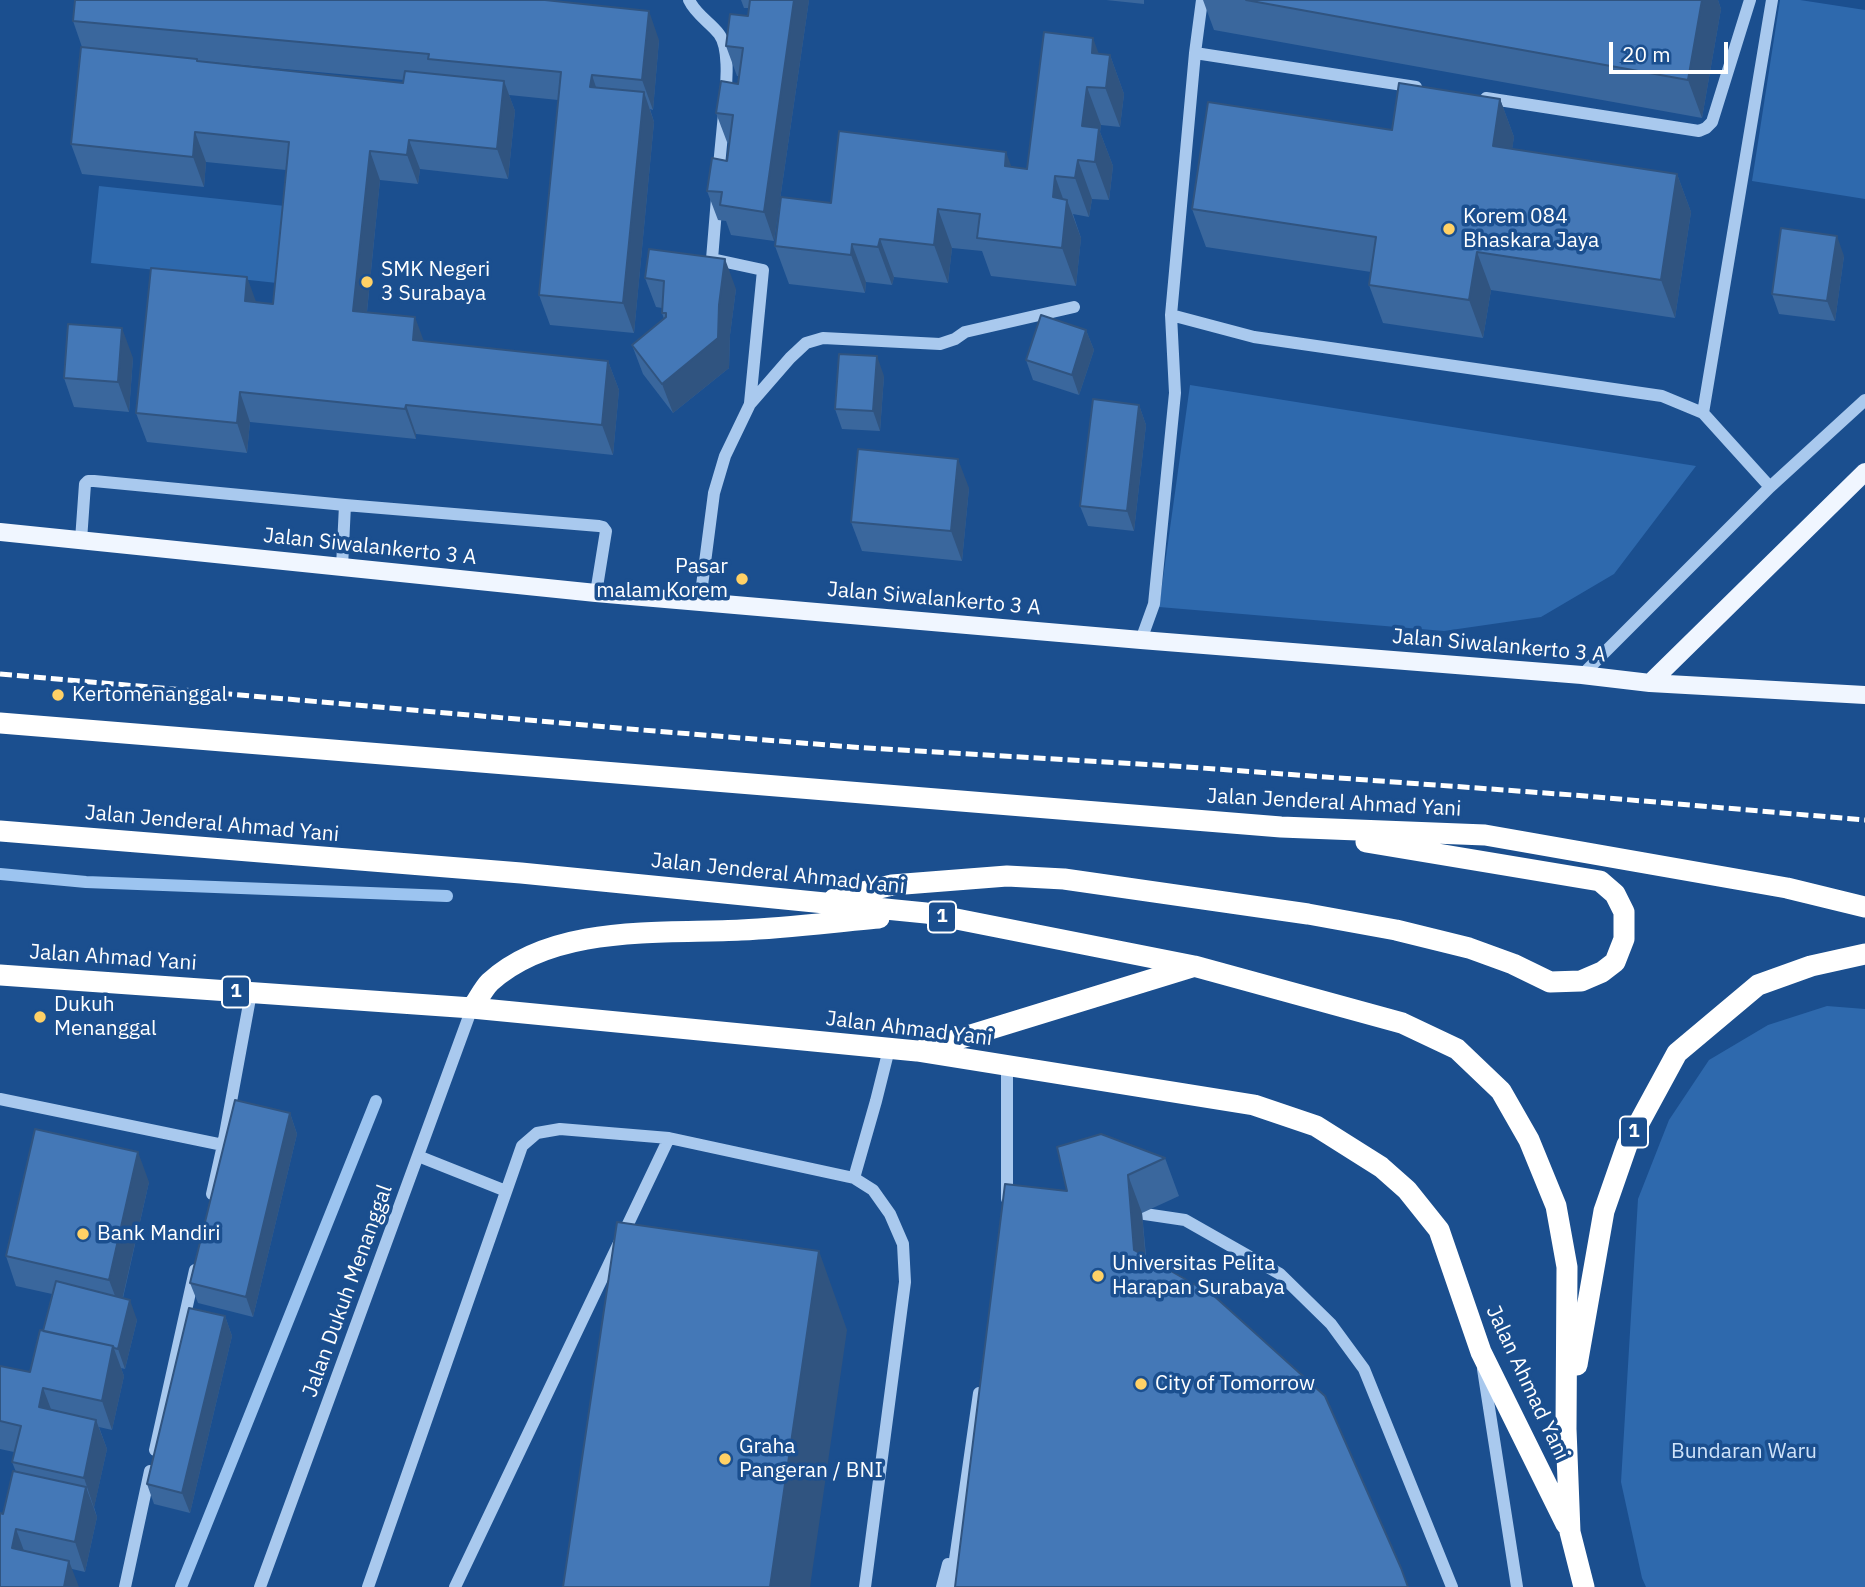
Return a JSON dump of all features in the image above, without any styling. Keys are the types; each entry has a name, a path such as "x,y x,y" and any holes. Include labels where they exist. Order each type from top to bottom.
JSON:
{"highway":[{"name":"Jalan Jenderal Ahmad Yani","path":"0,723 1282,827 1485,835 1787,888 1865,907"},
{"path":"817,902 892,886 1007,876 1064,878 1308,914 1396,930 1469,948 1513,964 1550,982 1581,981 1602,972 1615,961 1624,939 1624,912 1615,894 1601,881 1282,827"},
{"name":"Jalan Jenderal Ahmad Yani","path":"0,831 521,873 926,913 1195,966 1402,1023 1457,1049 1501,1091 1529,1140 1556,1206 1567,1267 1566,1430"},
{"path":"472,1009 489,984 507,970 523,959 561,944 620,934 803,926 926,913"},
{"name":"1","path":"1584,1587 1570,1532 1566,1430 1604,1211 1627,1145 1677,1054 1758,985 1811,966 1865,954"},
{"path":"917,1051 1195,966"},
{"name":"Jalan Ahmad Yani","path":"0,975 472,1009 917,1051 1254,1105 1316,1126 1381,1167 1407,1190 1438,1230 1480,1352 1570,1532"}],"main road":[{"path":"1650,683 1865,472"},
{"name":"Jalan Siwalankerto 3 A","path":"0,533 597,593 1582,675 1650,683 1865,695"}],"street":[{"path":"689,0 693,9 721,36 727,69 712,259 763,270 750,404"},
{"path":"1141,640 1154,604 1175,393 1171,315 1202,0"},
{"path":"1467,95 1699,131 1712,122 1750,0"},
{"path":"1703,413 1772,0"},
{"path":"1195,53 1426,89"},
{"path":"700,601 714,493 725,456 750,404 806,343 822,338 940,344 965,332 1074,307"},
{"path":"1171,315 1254,337 1662,396 1703,413 1769,487"},
{"path":"1582,675 1769,487 1865,400"},
{"path":"81,540 85,484 88,481 603,527 606,531 597,593"},
{"path":"342,566 345,505"},
{"path":"208,1212 251,993"},
{"name":"Jalan Dukuh Menanggal","path":"260,1587 472,1009"},
{"path":"853,1178 889,1049"},
{"path":"1005,1216 1014,1202 1007,1066"},
{"path":"0,1099 223,1145"},
{"path":"368,1587 522,1146 537,1133 560,1129 669,1138 853,1178 873,1190 890,1213 903,1244 905,1282 865,1587"},
{"path":"455,1587 669,1138"},
{"path":"418,1156 506,1191"},
{"path":"1138,1213 1185,1220 1280,1274 1331,1324 1364,1369 1452,1587"},
{"path":"125,1587 199,1252"},
{"path":"1480,1352 1517,1587"},
{"path":"951,1587 982,1378"},
{"path":"942,1587 964,1500"}],"green space":[{"path":"1780,0 1800,0 1865,10 1865,199 1752,181"},
{"path":"99,186 285,206 277,283 91,263"},
{"path":"1190,385 1696,466 1614,574 1541,617 1444,631 1159,607"},
{"name":"Bundaran Waru","path":"1827,1006 1865,1009 1865,1587 1646,1587 1621,1482 1638,1199 1669,1120 1709,1060 1768,1025"}],"building":[{"path":"75,0 545,0 649,11 642,80 592,75 590,87 644,92 623,303 539,295 561,72 428,59 429,54 73,21"},
{"path":"750,0 794,0 764,212 720,205 722,192 707,191 712,158 727,161 733,115 716,113 721,81 738,84 743,48 726,46 730,14 748,16"},
{"path":"1246,0 1702,0 1688,80"},
{"path":"1044,32 1093,38 1092,53 1110,55 1106,88 1087,87 1082,126 1099,128 1095,162 1078,160 1075,178 1055,176 1053,197 1067,200 1062,248 977,238 980,214 938,209 934,245 880,239 878,247 852,244 851,255 775,246 781,197 831,203 839,131 1006,152 1005,166 1027,169"},
{"path":"81,47 403,83 405,71 504,81 497,149 409,140 407,155 370,151 353,311 415,317 413,340 608,361 602,425 406,405 405,409 240,392 237,423 136,413 151,268 247,277 245,301 273,304 289,142 195,132 193,157 71,144"},
{"name":"Korem 084 Bhaskara Jaya","path":"1399,83 1500,99 1493,146 1677,174 1661,280 1477,252 1469,300 1369,285 1376,237 1192,209 1208,102 1392,130"},
{"path":"1781,228 1837,236 1827,301 1772,294"},
{"path":"649,249 725,259 718,338 662,384 632,345 666,317 666,313 662,313 664,281 645,278"},
{"path":"1041,315 1086,330 1072,375 1026,360"},
{"path":"68,324 122,328 118,382 64,378"},
{"path":"839,354 877,356 873,411 835,409"},
{"path":"1093,399 1139,405 1127,511 1080,506"},
{"path":"858,449 958,459 951,531 851,522"},
{"path":"235,1100 290,1113 246,1297 190,1283"},
{"name":"Bank Mandiri","path":"35,1129 138,1152 109,1280 6,1256"},
{"name":"City of Tomorrow","path":"1101,1134 1165,1158 1128,1175 1134,1250 1213,1295 1325,1396 1408,1587 955,1587 1005,1184 1067,1191 1057,1147"},
{"name":"Graha Pangeran / BNI","path":"617,1222 819,1251 770,1587 563,1587"},
{"path":"56,1281 130,1300 118,1349 43,1331"},
{"path":"189,1308 225,1316 182,1493 147,1484"},
{"path":"40,1330 113,1346 102,1401 43,1388 39,1407 96,1420 84,1478 12,1462 21,1426 0,1421 0,1366 30,1372"},
{"path":"13,1471 86,1487 75,1542 16,1529 12,1548 69,1561 64,1587 0,1587 0,1513 3,1514"}],"waterway":[{"path":"0,874 86,882 447,896"},
{"path":"181,1587 376,1101"}],"railway":[{"path":"0,674 852,747 1174,766 1573,795 1865,820"}],"place":[{"name":"Korem 084 Bhaskara Jaya","path":"1449,229"},
{"name":"SMK Negeri 3 Surabaya","path":"367,282"},
{"name":"Pasar malam Korem","path":"742,579"},
{"name":"Kertomenanggal","path":"58,695"},
{"name":"Dukuh Menanggal","path":"40,1017"},
{"name":"Bank Mandiri","path":"83,1234"},
{"name":"Universitas Pelita Harapan Surabaya","path":"1098,1276"},
{"name":"City of Tomorrow","path":"1141,1384"},
{"name":"Graha Pangeran / BNI","path":"725,1459"}]}
